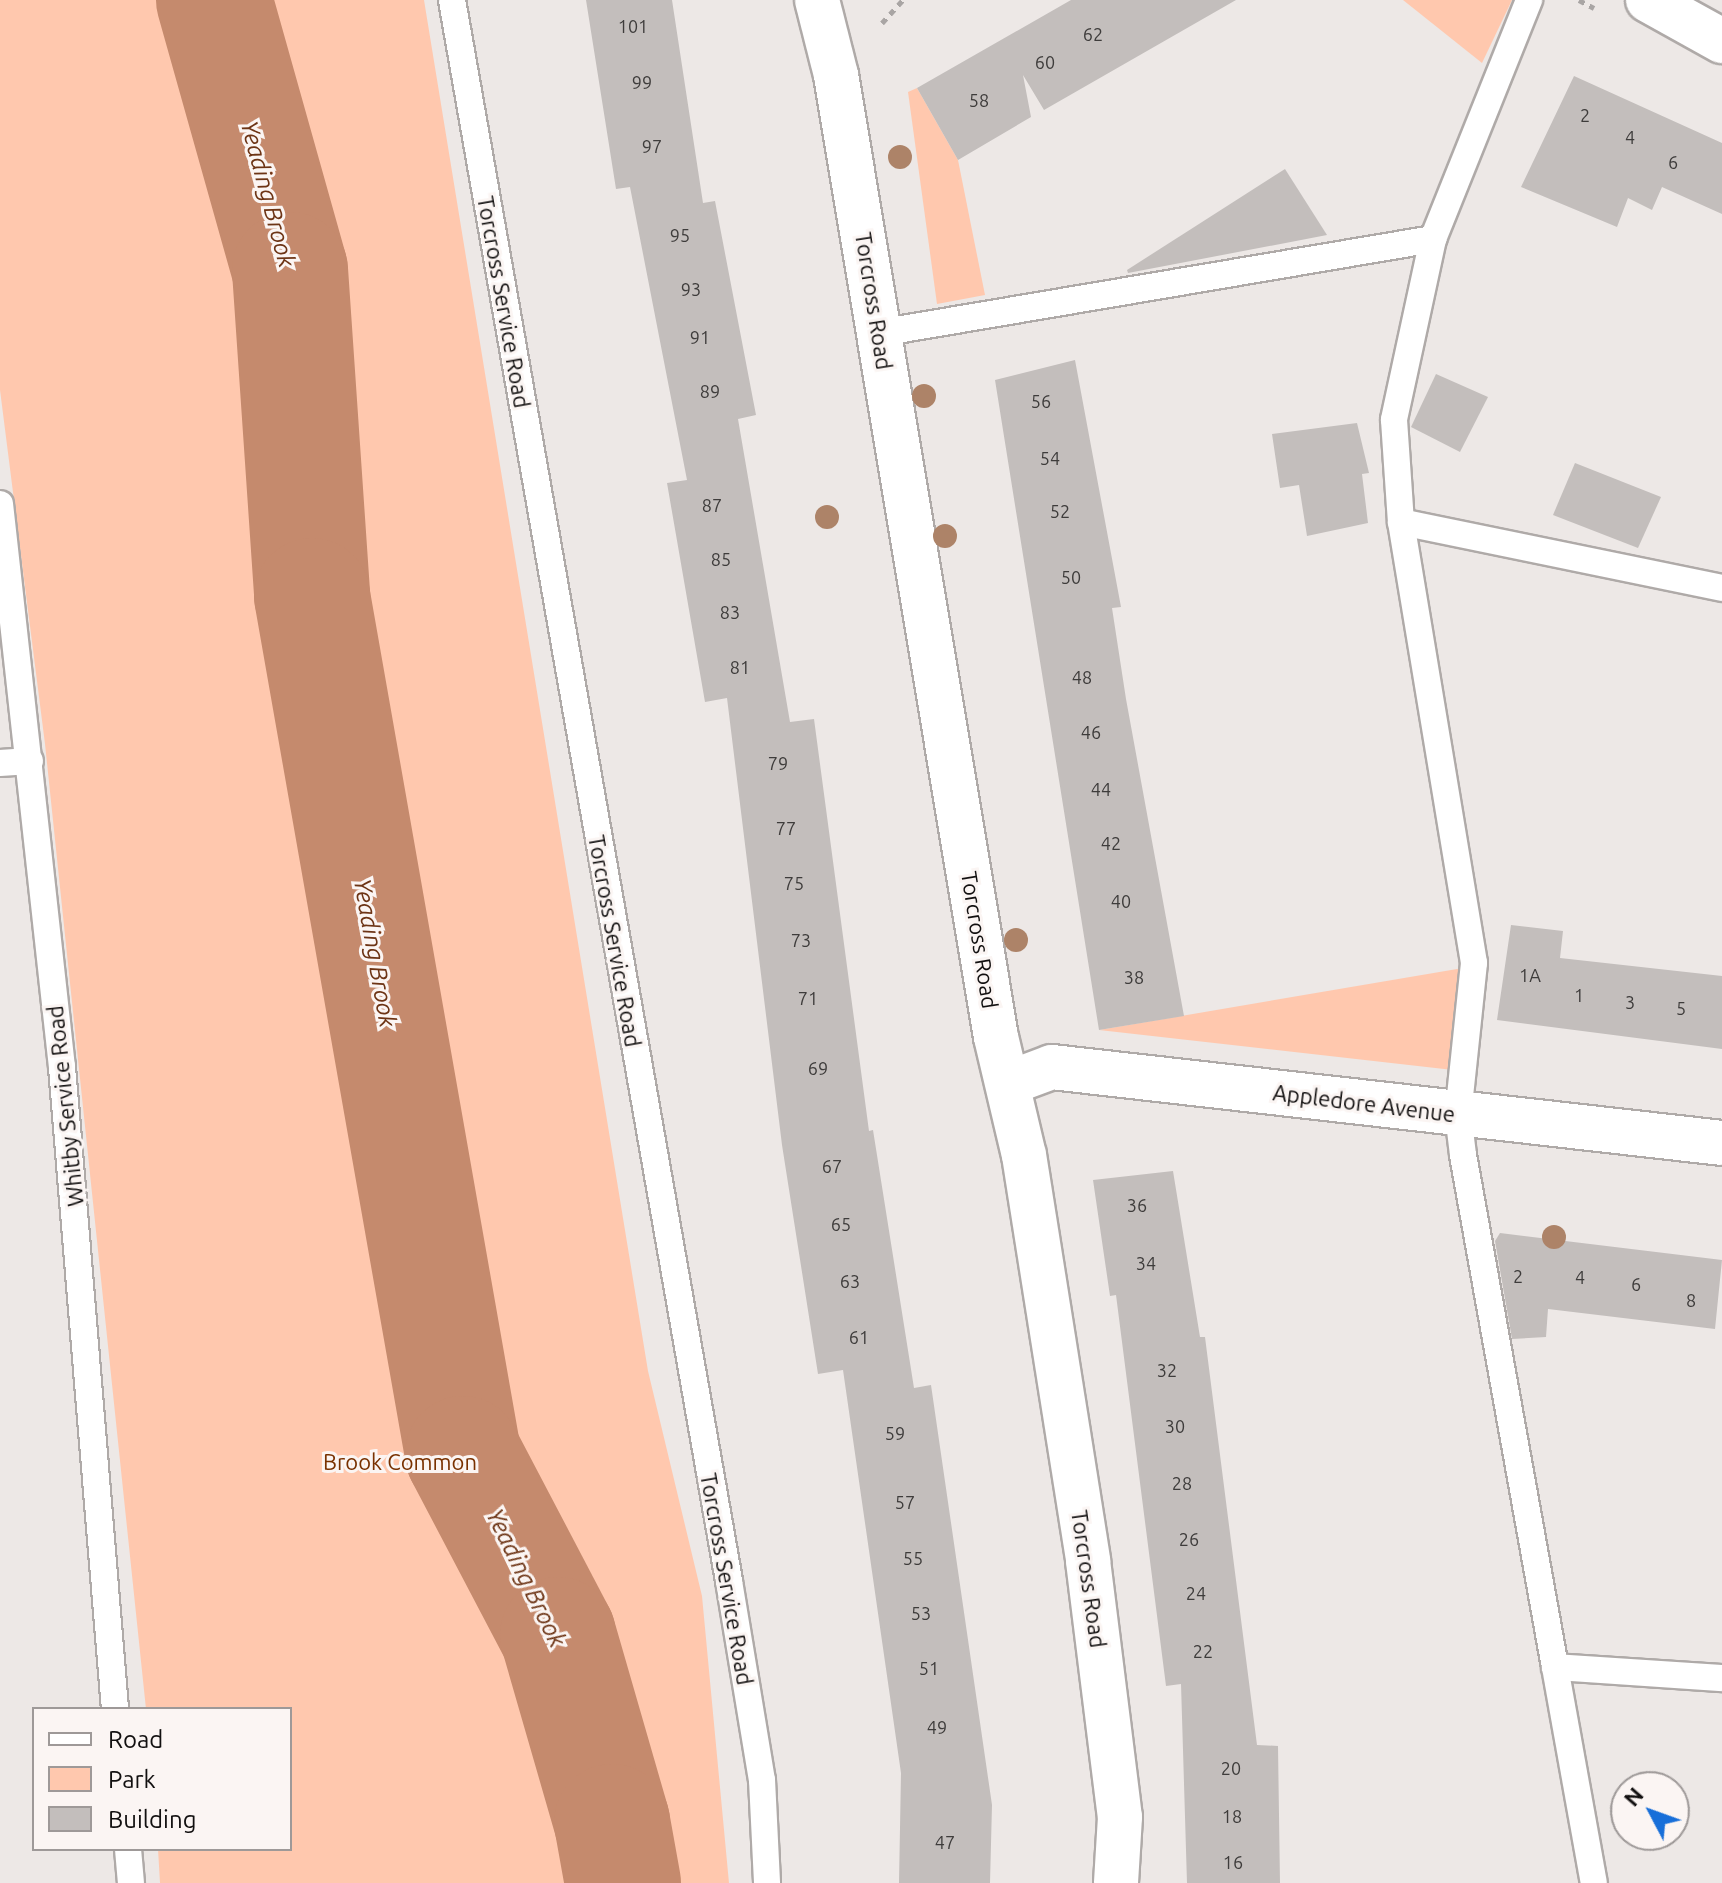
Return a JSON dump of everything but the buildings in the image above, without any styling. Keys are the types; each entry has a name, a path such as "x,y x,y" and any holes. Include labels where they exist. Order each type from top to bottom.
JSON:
{"street":[{"name":"Torcross Road","path":"817,0 836,75 996,1037 1009,1083 1090,1576 1120,1817 1116,1883"},
{"path":"1648,0 1722,41"},
{"name":"Appledore Avenue","path":"1009,1083 1052,1067 1722,1143"}],"lane":[{"name":"Torcross Service Road","path":"452,0 762,1780 767,1883"},
{"path":"1529,0 1433,239 1394,420 1401,522 1474,963 1458,1114 1594,1883"},
{"path":"879,333 1433,239"},
{"name":"Whitby Service Road","path":"0,504 30,761 89,1360 115,1707"},
{"path":"1401,522 1722,588"},
{"path":"0,763 30,761"},
{"path":"1555,1667 1722,1678"},
{"path":"128,1851 131,1883"}],"green space":[{"name":"Brook Common","path":"0,0 424,0 648,1371 702,1596 729,1883 160,1883 158,1851 292,1851 292,1707 146,1707 45,744 0,390"},
{"path":"1403,0 1512,0 1482,63"},
{"path":"917,88 958,160 985,295 937,304 908,92"},
{"path":"1463,968 1453,1070 1099,1030"}],"waterway":[{"name":"Yeading Brook","path":"214,0 290,270 312,596 463,1454 558,1635 612,1822 623,1883"}]}
